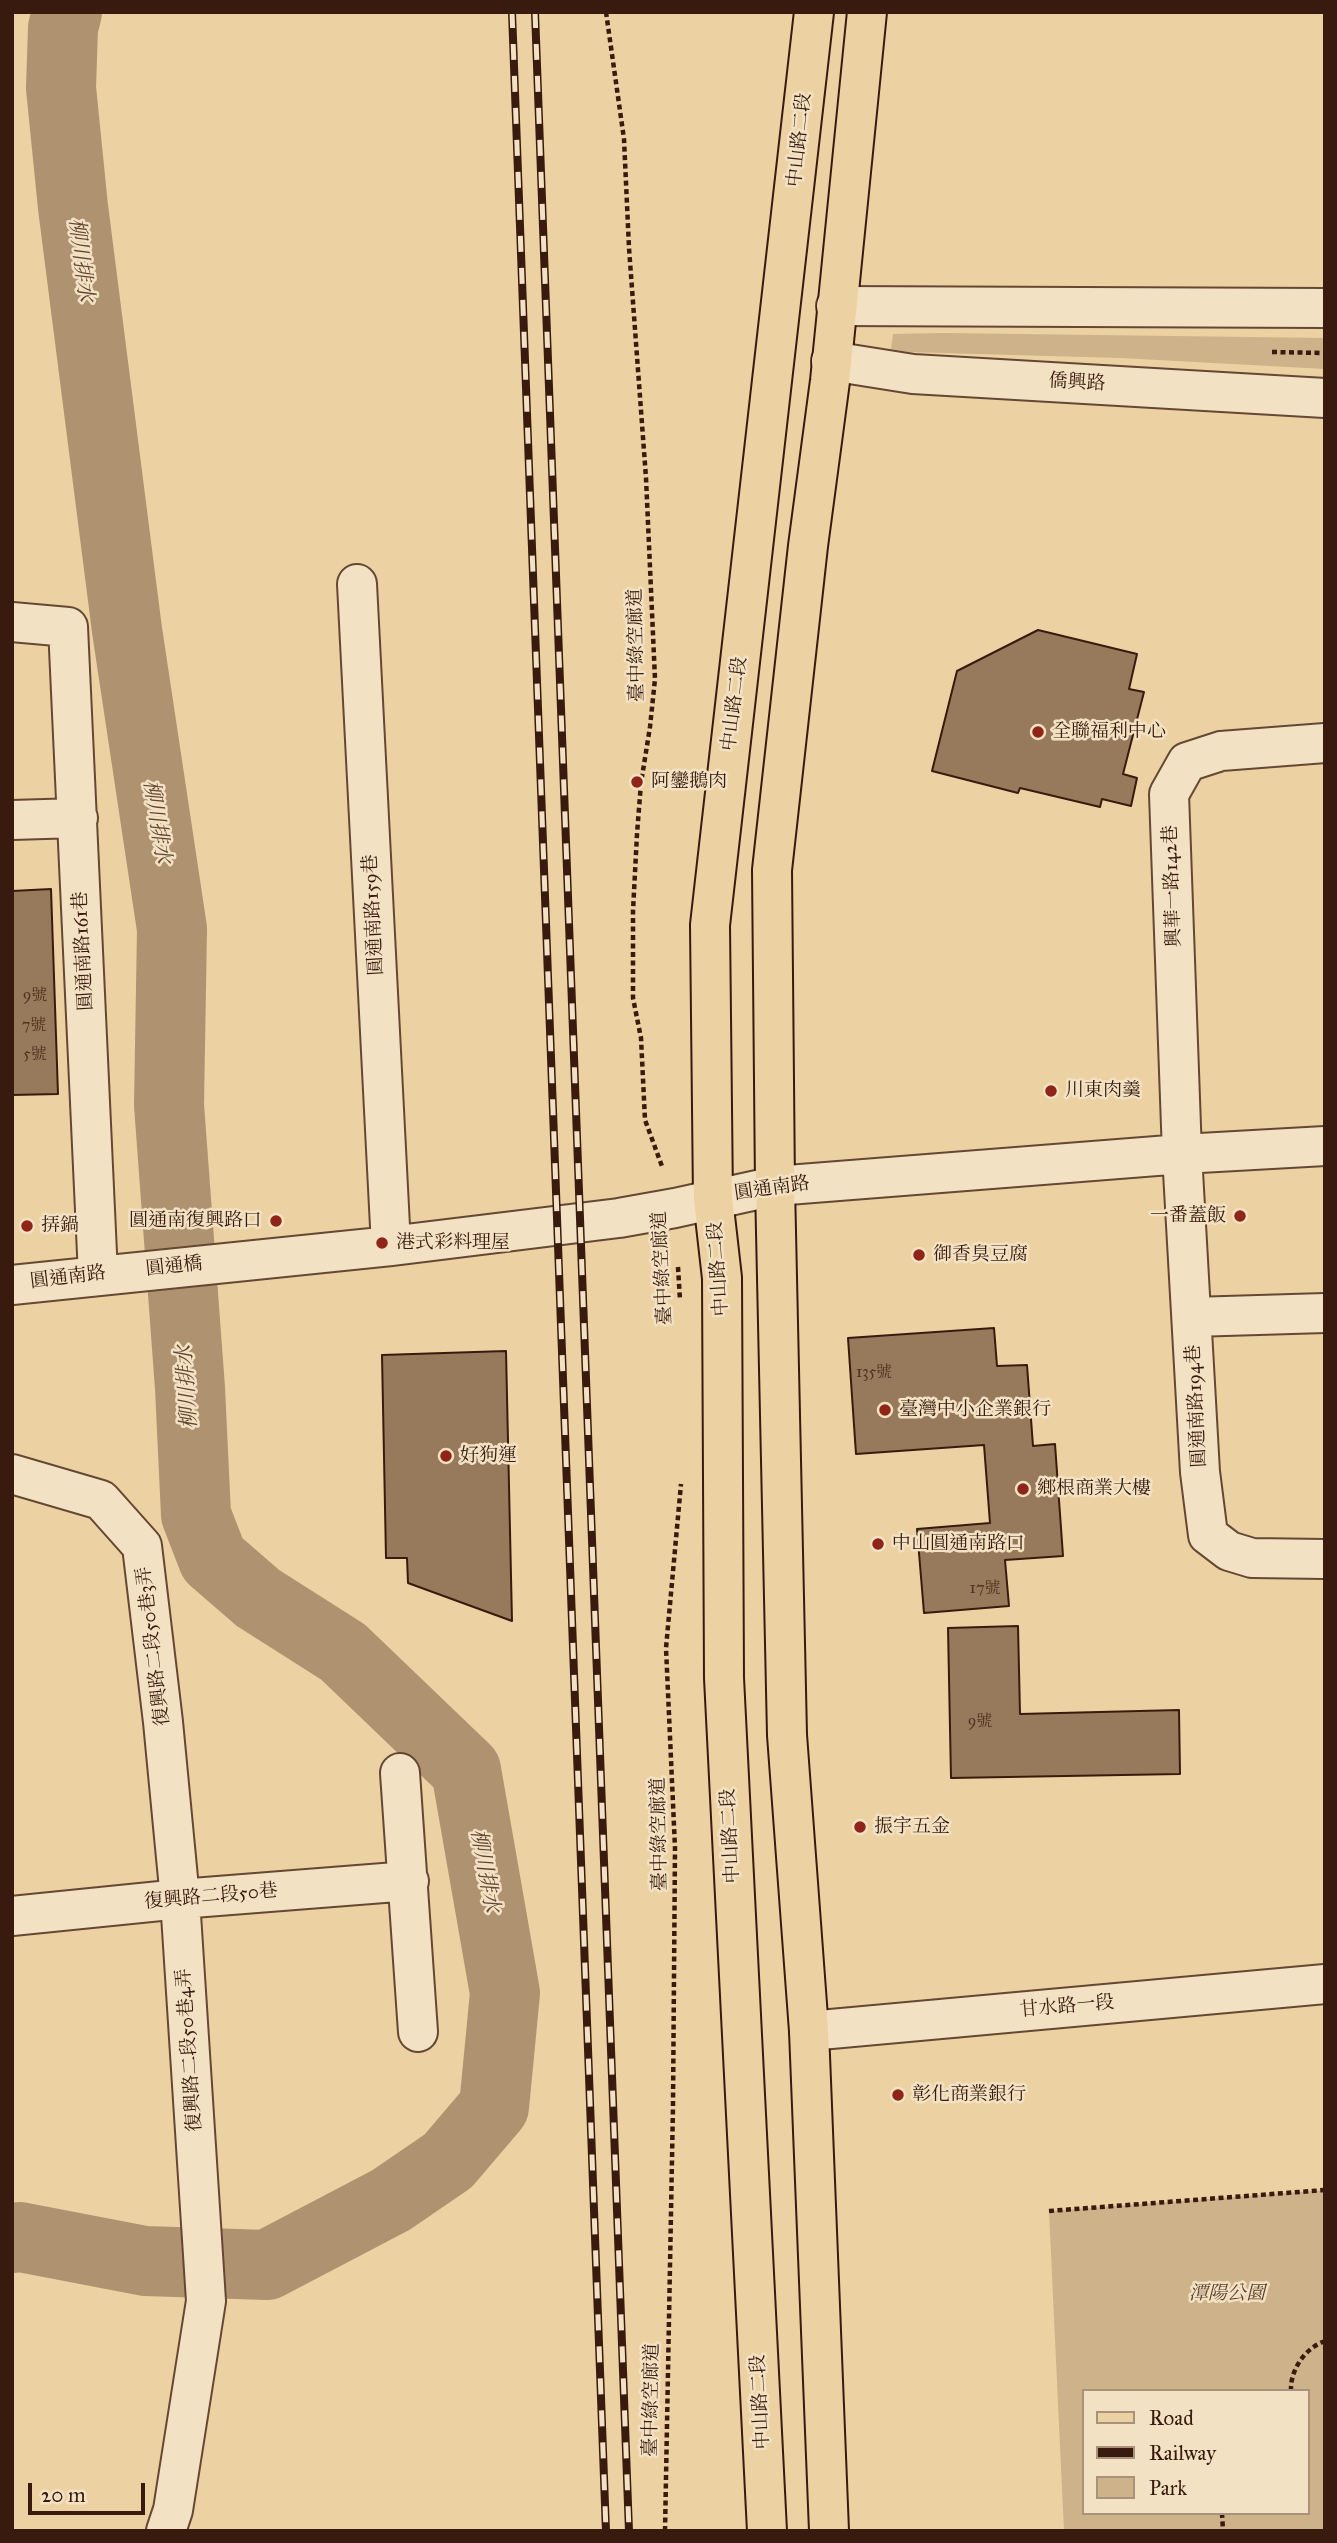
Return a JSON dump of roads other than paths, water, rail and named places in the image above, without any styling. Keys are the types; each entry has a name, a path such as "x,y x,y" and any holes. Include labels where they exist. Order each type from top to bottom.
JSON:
{"main road":[{"name":"中山路二段","path":"767,2531 724,1692 722,1278 713,1199 710,925 814,12"},
{"path":"829,2531 809,2031 787,1735 775,1185 772,870 790,694 830,381 867,12"}],"street":[{"path":"836,306 1325,308"},
{"name":"僑興路","path":"831,362 913,374 1325,398"},
{"name":"圓通南路159巷","path":"357,584 391,1246"},
{"name":"圓通南路161巷","path":"12,622 68,626 78,818 111,1274"},
{"name":"興華一路142巷","path":"1182,1154 1169,794 1187,762 1221,751 1325,743"},
{"path":"12,820 78,818"},
{"name":"圓通南路","path":"223,1262 391,1246 619,1218 775,1185 1182,1154 1325,1146"},
{"name":"圓通南路194巷","path":"1182,1154 1200,1472 1208,1535 1229,1550 1252,1558 1325,1559"},
{"name":"圓通橋","path":"111,1274 223,1262"},
{"name":"圓通南路","path":"12,1285 111,1274"},
{"path":"1192,1317 1325,1313"},
{"name":"復興路二段50巷3弄","path":"12,1474 101,1500 142,1546 180,1899"},
{"path":"400,1773 418,2032"},
{"name":"復興路二段50巷","path":"12,1916 180,1899 409,1881"},
{"name":"復興路二段50巷4弄","path":"166,2531 173,2510 206,2301 180,1899"},
{"name":"甘水路一段","path":"809,2031 1325,1984"}],"waterway":[{"name":"柳川排水","path":"12,2238 20,2237 145,2261 267,2265 391,2200 448,2161 494,2107 505,1993 466,1770 343,1652 258,1598 213,1559 196,1515 190,1388 169,1105 172,929 127,630 73,207 61,88 63,28 67,12"}],"railway":[{"path":"512,12 606,2531"},
{"path":"535,12 629,2531"}],"place":[{"name":"全聯福利中心","path":"1038,732"},
{"name":"阿鑾鵝肉","path":"637,782"},
{"name":"川東肉羹","path":"1051,1091"},
{"name":"一番蓋飯","path":"1240,1216"},
{"name":"圓通南復興路口","path":"276,1221"},
{"name":"挵鍋","path":"27,1226"},
{"name":"港式彩料理屋","path":"382,1243"},
{"name":"御香臭豆腐","path":"919,1255"},
{"name":"臺灣中小企業銀行","path":"885,1410"},
{"name":"好狗運","path":"446,1456"},
{"name":"鄉根商業大樓","path":"1023,1489"},
{"name":"中山圓通南路口","path":"878,1544"},
{"name":"振宇五金","path":"860,1827"},
{"name":"彰化商業銀行","path":"898,2095"}],"park label":[{"name":"潭陽公園","path":"1227,2294"}]}
